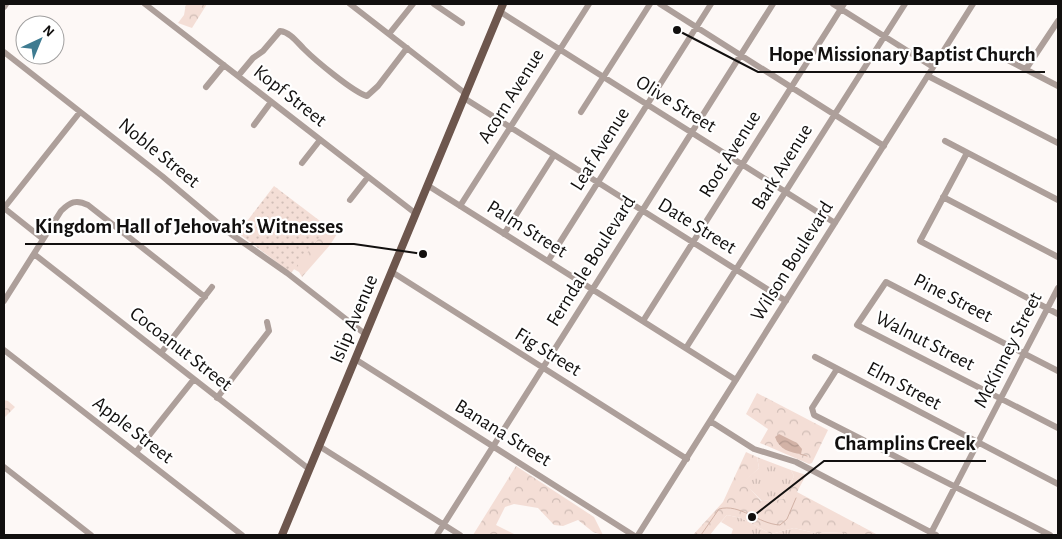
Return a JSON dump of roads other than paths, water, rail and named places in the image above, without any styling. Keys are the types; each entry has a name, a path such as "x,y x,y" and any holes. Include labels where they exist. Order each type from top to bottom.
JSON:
{"main road":[{"name":"Islip Avenue","path":"284,534 309,469 501,8"}],"street":[{"name":"Kopf Street","path":"145,4 415,213"},
{"name":"Date Street","path":"350,4 465,96 511,128 786,301"},
{"path":"389,34 413,4"},
{"path":"434,4 462,24"},
{"name":"Acorn Avenue","path":"460,206 589,4"},
{"path":"581,112 650,4"},
{"path":"660,4 884,146"},
{"name":"Leaf Avenue","path":"548,261 711,4"},
{"name":"Ferndale Boulevard","path":"437,535 773,4"},
{"path":"833,4 843,6 884,36 933,67"},
{"name":"Bark Avenue","path":"686,348 905,4"},
{"name":"Wilson Boulevard","path":"638,535 973,4"},
{"name":"Root Avenue","path":"642,320 843,6"},
{"name":"Olive Street","path":"501,8 560,50 835,224"},
{"path":"1026,69 1058,21"},
{"path":"238,76 280,31 285,32 304,50 355,90 367,96 378,86 407,48"},
{"name":"Noble Street","path":"4,52 162,176 231,234 287,272 365,334"},
{"path":"998,55 1058,86"},
{"path":"206,87 224,65"},
{"path":"928,76 1058,143"},
{"path":"254,125 271,102"},
{"path":"43,239 4,208 80,112"},
{"path":"302,163 320,140"},
{"path":"945,141 1058,200"},
{"path":"967,153 920,241 1058,314"},
{"path":"504,234 554,155"},
{"path":"350,200 368,177"},
{"name":"Palm Street","path":"427,185 736,380"},
{"path":"943,197 1058,257"},
{"path":"4,301 61,211 68,204 75,201 82,202 205,297"},
{"name":"Cocoanut Street","path":"34,254 309,469"},
{"name":"Fig Street","path":"392,272 687,459"},
{"name":"Pine Street","path":"857,325 886,282 1058,371"},
{"path":"161,354 212,287"},
{"name":"McKinney Street","path":"933,534 954,488 1058,288"},
{"path":"217,398 269,331 267,322"},
{"name":"Walnut Street","path":"857,325 1058,428"},
{"name":"Apple Street","path":"4,350 242,535"},
{"name":"Elm Street","path":"815,357 1058,484"},
{"name":"Banana Street","path":"355,359 633,535"},
{"path":"837,369 812,408 814,415 954,488 1050,535"},
{"path":"136,452 194,380"},
{"path":"710,421 754,449 796,462 933,534"},
{"path":"319,446 460,535"},
{"path":"4,467 91,535"}],"water":[{"path":"779,434 797,443 802,449 801,454 793,453 779,445 775,437"}],"waterway":[{"path":"800,454 807,456"},
{"path":"701,535 719,509 727,508 742,511 772,524 780,525 787,519 796,498"}],"place":[{"name":"Hope Missionary Baptist Church","path":"677,30"},
{"name":"Kingdom Hall of Jehovah’s Witnesses","path":"423,254"},
{"name":"Champlins Creek","path":"752,517"}]}
